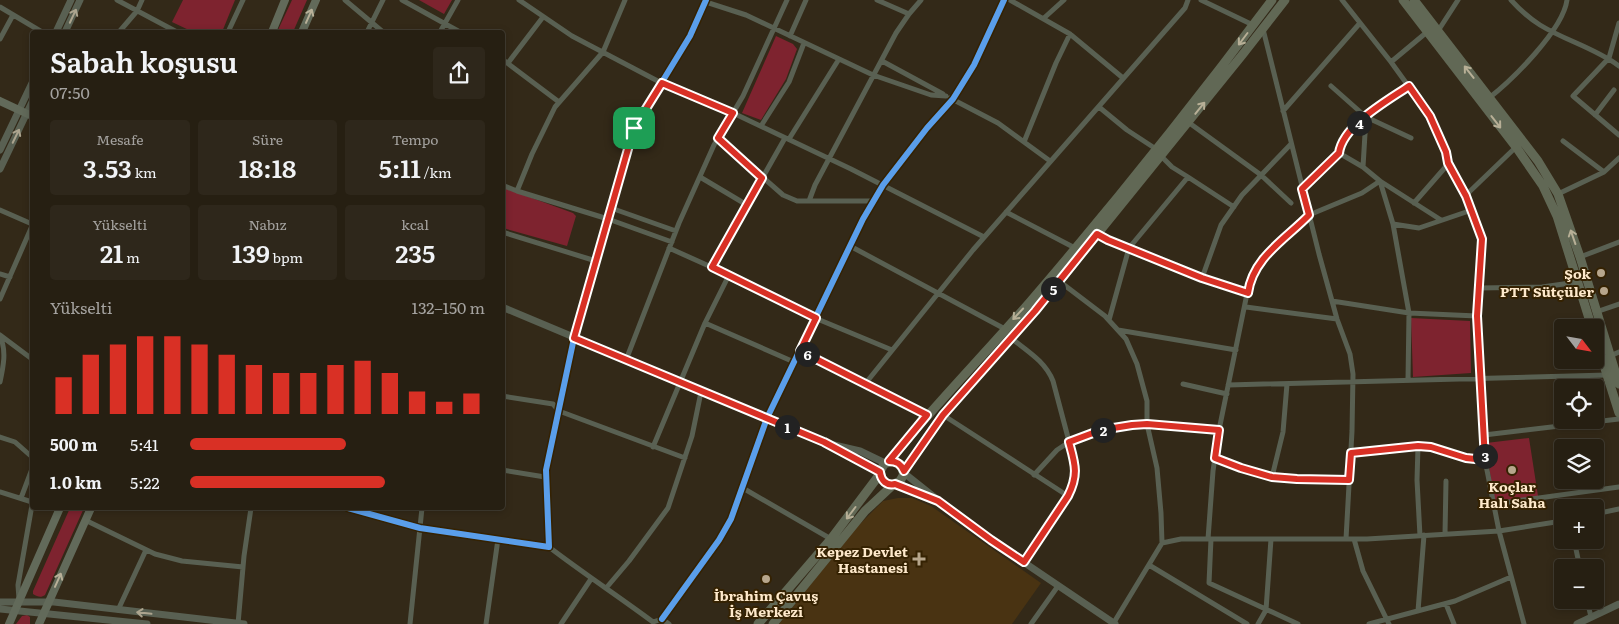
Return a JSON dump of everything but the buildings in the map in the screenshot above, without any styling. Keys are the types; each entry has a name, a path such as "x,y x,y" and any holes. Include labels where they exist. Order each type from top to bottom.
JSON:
{"main road":[{"path":"273,30 285,0"},
{"path":"303,30 316,0"},
{"path":"773,624 865,511 902,479 904,472 943,415 1011,338 1097,234 1272,0"},
{"path":"758,624 831,539 880,473 881,467 1158,152 1188,122 1285,0"},
{"path":"1403,0 1516,147 1543,186 1550,199 1589,319"},
{"path":"1414,0 1538,160 1558,194 1580,257 1619,384"},
{"path":"0,102 27,113"},
{"path":"1604,366 1619,413"},
{"path":"887,462 897,462 904,472"},
{"path":"880,473 884,482 895,484"},
{"path":"9,624 57,510"},
{"path":"38,624 89,510"}],"street":[{"path":"57,30 71,0"},
{"path":"66,30 80,0"},
{"path":"117,0 173,30"},
{"path":"121,30 137,11 142,0"},
{"path":"229,30 243,0"},
{"path":"345,0 381,30"},
{"path":"368,30 383,0"},
{"path":"402,0 456,30"},
{"path":"441,30 458,0"},
{"path":"520,0 572,36 662,83 761,126 883,185 984,237"},
{"path":"517,191 532,154 559,102 603,52 625,0"},
{"path":"626,360 669,248 700,177 718,138 743,96 787,0"},
{"path":"790,36 806,0"},
{"path":"877,0 909,14"},
{"path":"809,201 815,185 874,75 909,14 921,0"},
{"path":"362,510 420,528 549,547 653,622 662,619 719,540 731,519 767,418 863,219 883,185 927,128 953,99 974,65 1004,0"},
{"path":"1010,0 1070,34 1123,78"},
{"path":"1044,18 1064,0"},
{"path":"865,384 984,237 1185,8 1188,0"},
{"path":"1201,0 1253,25"},
{"path":"1342,0 1391,62 1430,116 1446,152 1448,163 1472,210 1482,239 1477,316 1485,460 1499,531 1524,624"},
{"path":"1438,31 1458,0"},
{"path":"1511,0 1524,14 1552,31 1608,58 1619,66"},
{"path":"1489,98 1528,62 1563,14 1567,0"},
{"path":"549,547 545,476 574,338 634,128 690,36 706,1 746,15 874,75 932,95 946,96"},
{"path":"0,7 39,30"},
{"path":"0,39 13,15"},
{"path":"508,63 543,17"},
{"path":"1282,111 1360,23"},
{"path":"1619,23 1608,58 1573,96 1619,135"},
{"path":"1263,28 1302,189 1337,319 1350,354 1353,382 1346,539"},
{"path":"1391,62 1427,32"},
{"path":"1024,142 1056,63 1070,34"},
{"path":"761,126 789,82 804,43"},
{"path":"712,267 762,178 839,60"},
{"path":"505,61 559,102"},
{"path":"882,61 998,123 1050,161"},
{"path":"1331,86 1366,117 1411,138"},
{"path":"1302,189 1339,153 1340,146 1349,132 1366,117 1409,86"},
{"path":"1595,115 1614,90"},
{"path":"0,169 27,113 30,95"},
{"path":"1099,107 1158,152 1172,166 1234,207"},
{"path":"0,150 27,113"},
{"path":"1363,166 1366,117"},
{"path":"1188,122 1261,175 1291,203"},
{"path":"718,138 783,195 797,201 874,201"},
{"path":"1563,141 1604,172"},
{"path":"1202,278 1222,225 1242,195 1291,144"},
{"path":"1466,196 1516,147"},
{"path":"1339,153 1363,166 1380,181 1442,220"},
{"path":"1558,194 1604,172 1619,158"},
{"path":"1414,204 1448,163"},
{"path":"700,177 747,205"},
{"path":"1109,320 1129,248 1188,177"},
{"path":"1298,624 1209,583 1209,539 1219,430 1250,284 1256,268 1309,215 1362,193 1380,181"},
{"path":"1380,181 1393,224 1409,313 1408,380"},
{"path":"505,186 608,219 672,242"},
{"path":"611,208 676,231"},
{"path":"0,210 30,224"},
{"path":"1393,224 1419,228 1472,210"},
{"path":"1006,212 1075,248"},
{"path":"0,299 30,230"},
{"path":"505,233 596,261"},
{"path":"1097,234 1202,278 1248,293"},
{"path":"1580,257 1619,242"},
{"path":"850,246 1005,328"},
{"path":"669,248 816,318 892,350"},
{"path":"0,274 10,277"},
{"path":"653,447 705,323 729,275"},
{"path":"904,472 938,501 991,540 1114,624 1162,543 1157,468 1147,424 1147,401 1137,364 1126,338 1109,320 1059,281"},
{"path":"1479,288 1542,287 1578,282"},
{"path":"1332,301 1409,313 1477,316"},
{"path":"1596,312 1619,304"},
{"path":"1246,307 1337,319"},
{"path":"505,308 824,442 880,473"},
{"path":"705,323 794,362"},
{"path":"1118,330 1236,350"},
{"path":"0,336 30,358"},
{"path":"0,336 4,364 0,382"},
{"path":"1011,338 1049,371 1076,474 1074,484 1068,496 1024,562"},
{"path":"800,351 927,415"},
{"path":"1610,356 1619,352"},
{"path":"1228,385 1607,376"},
{"path":"1183,384 1227,394"},
{"path":"1272,477 1283,432 1287,384"},
{"path":"607,588 668,508 692,436 701,392"},
{"path":"505,396 553,404 559,411 685,458"},
{"path":"943,415 1068,496"},
{"path":"1484,435 1619,419"},
{"path":"1034,475 1057,450 1069,442 1101,430 1147,424 1219,430"},
{"path":"0,437 15,442 30,455"},
{"path":"824,442 860,451 887,462"},
{"path":"1351,453 1418,446 1431,447 1466,458 1485,460"},
{"path":"1418,446 1417,480 1422,536 1418,611"},
{"path":"1215,458 1272,477 1349,480"},
{"path":"505,470 545,476"},
{"path":"21,498 30,474"},
{"path":"1445,534 1446,481"},
{"path":"895,484 938,501"},
{"path":"741,487 831,539"},
{"path":"1494,504 1619,487"},
{"path":"0,492 30,501"},
{"path":"1604,512 1619,509"},
{"path":"19,601 18,584 31,510"},
{"path":"238,624 251,510"},
{"path":"410,624 422,510"},
{"path":"85,520 156,554 182,561 243,567"},
{"path":"1162,543 1209,539 1354,539 1422,536 1499,531 1554,522"},
{"path":"486,624 498,539"},
{"path":"1258,624 1266,610 1271,539"},
{"path":"1354,539 1364,571 1388,622"},
{"path":"118,610 146,550"},
{"path":"1149,565 1247,624"},
{"path":"1368,624 1388,622 1418,611 1446,604 1510,577"},
{"path":"561,624 591,579"},
{"path":"1031,624 1058,586"},
{"path":"0,602 48,602 244,624"},
{"path":"1446,604 1454,624"},
{"path":"1578,624 1619,604"},
{"path":"0,609 147,624"},
{"path":"1589,609 1591,617"},
{"path":"662,619 669,624"}],"shaded area":[{"path":"183,0 235,0 223,30 189,30 172,22"},
{"path":"292,0 307,0 294,30 278,30"},
{"path":"419,0 452,0 444,14"},
{"path":"776,36 793,44 797,49 786,79 761,120 742,113"},
{"path":"505,188 573,213 576,216 567,246 505,229"},
{"path":"1411,318 1470,321 1471,373 1413,377"},
{"name":"Koçlar Halı Saha","path":"1529,438 1538,496 1494,503 1486,443"},
{"name":"Kepez Devlet Hastanesi","path":"912,498 931,506 1041,583 1012,624 779,624 856,528 883,501"},
{"path":"69,510 83,510 45,595 42,597 38,596 33,594"},
{"path":"27,615 30,617 30,624 16,624 22,616"}],"cycle path":[{"path":"355,510 420,528 549,547 546,470 574,338 613,201 634,128 690,36 706,0"},
{"path":"662,619 719,540 731,519 767,418 863,219 883,185 927,128 953,99 974,65 1004,0"}],"place":[{"name":"Şok","path":"1601,273"},
{"name":"PTT Sütçüler","path":"1604,291"},
{"name":"Koçlar Halı Saha","path":"1512,470"},
{"name":"Kepez Devlet Hastanesi","path":"919,559"},
{"name":"İbrahim Çavuş İş Merkezi","path":"766,579"}],"route":[{"path":"662,83 733,113 718,138 762,178 712,267 816,318 800,351 927,415 889,461 900,464 904,471 943,415 1035,311 1097,234 1102,238 1202,278 1248,293 1256,268 1309,215 1302,189 1339,153 1340,146 1349,132 1366,117 1409,86 1430,116 1446,152 1448,163 1466,196 1482,239 1477,316 1485,460 1466,458 1431,447 1405,446 1351,453 1349,480 1294,479 1259,474 1215,458 1219,430 1147,424 1101,430 1069,442 1075,464 1074,484 1024,562 938,501 895,484 892,485 884,482 880,472 824,442 574,338 634,128 662,83"}]}
